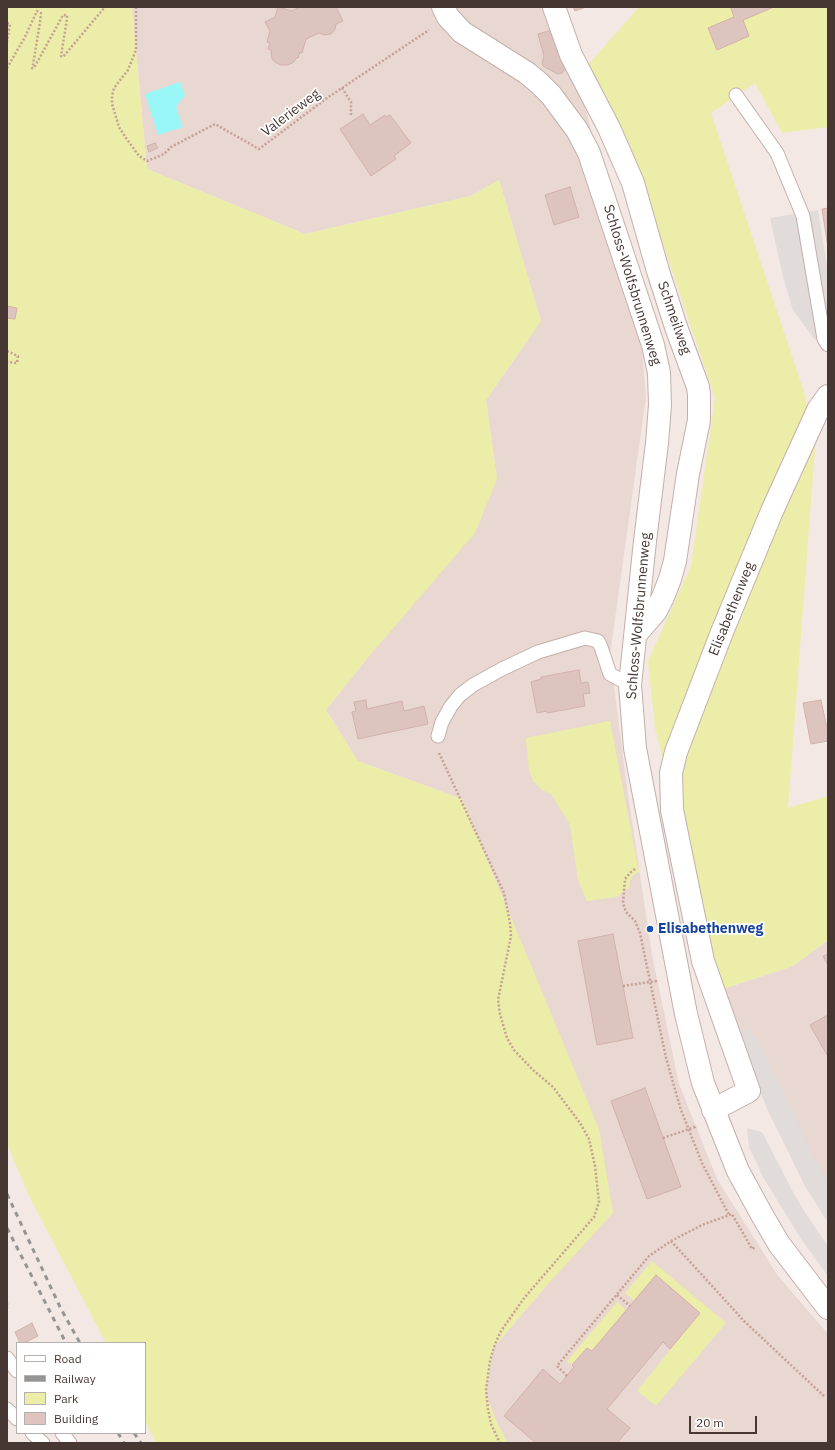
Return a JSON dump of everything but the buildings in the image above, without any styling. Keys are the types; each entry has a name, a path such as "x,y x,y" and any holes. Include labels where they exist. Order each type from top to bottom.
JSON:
{"street":[{"name":"Schloss-Wolfsbrunnenweg","path":"443,7 448,17 462,32 517,66 539,83 551,95 577,130 589,153 653,345 659,372 660,405 630,685 635,748 686,1014 703,1083 738,1171 762,1215 780,1244 828,1308"},
{"name":"Schmeilweg","path":"554,7 571,55 608,128 633,182 658,271 676,328 698,387 699,394 700,410 697,432 687,480 675,561 664,597 656,611 636,634"},
{"name":"Elisabethenweg","path":"713,1110 749,1091 703,961 672,810 671,773 676,752 722,632 772,511 816,415 822,403 828,396"}],"lane":[{"path":"736,95 777,153 803,216 824,339 828,345"},
{"path":"438,736 442,722 451,706 460,695 473,685 538,652 585,638 598,641 610,674 630,685"},
{"path":"7,1358 16,1370"},
{"path":"7,1409 16,1418"},
{"path":"33,1434 43,1443"},
{"path":"63,1434 70,1443"}],"path":[{"path":"7,68 25,37 37,10 40,13 40,22 32,68 34,68 62,15 67,15 68,19 61,56 63,57 106,7"},
{"name":"Valerieweg","path":"136,7 136,50 128,70 114,88 112,104 119,127 140,156 147,161 164,154 171,148 215,124 259,149 342,88 425,32"},
{"path":"7,23 10,24 7,42"},
{"path":"342,88 351,102 351,115"},
{"path":"7,351 18,356 17,363 7,362"},
{"path":"438,736 439,752 504,893 511,936 498,1000 504,1027 514,1050 533,1070 553,1087 580,1123 589,1139 595,1166 599,1202 594,1217 524,1297 501,1331 495,1344 490,1360 486,1390 491,1424 500,1443"},
{"path":"638,868 631,872 625,879 623,903 626,912 635,921 640,933 666,1058 675,1093 712,1183 729,1215"},
{"path":"623,986 656,981"},
{"path":"663,1138 695,1127 692,1121"},
{"path":"567,1376 557,1366 649,1256 671,1241 702,1225 732,1214 752,1249"},
{"path":"671,1241 744,1321 826,1396"},
{"path":"617,1295 630,1306"},
{"path":"7,1303 7,1308"}],"shaded area":[{"path":"132,7 560,7 579,79 642,349 646,397 610,655 627,787 652,955 679,1084 717,1179 778,1276 828,1334 828,1443 508,1443 497,1423 486,1395 493,1348 548,1284 462,799 358,761 326,710 365,661 497,479 486,400 541,321 499,180 471,196 305,234 147,169"},
{"path":"818,210 828,273 828,338 815,340 793,310 783,277 770,218"},
{"path":"828,940 828,1222 768,1111 723,989 793,966"},
{"path":"747,1028 759,1041 828,1182 828,1222 806,1188 768,1111 737,1032"},
{"path":"747,1128 762,1132 794,1194 828,1246 828,1276 801,1239 763,1177 749,1147"}],"green space":[{"path":"7,7 132,7 147,169 305,234 471,196 499,180 541,321 486,400 497,479 475,533 365,661 326,710 358,761 462,799 599,1129 613,1213 548,1284 493,1348 486,1395 497,1423 508,1443 156,1443 146,1423 146,1342 105,1342 29,1196 7,1144"},
{"path":"639,7 828,7 828,127 782,133 755,83 711,113 805,395 815,448 788,808 828,796 828,940 793,966 723,989 655,728 648,661 691,566 715,398 629,143 585,68"},
{"path":"610,721 639,872 633,875 629,888 617,897 587,901 578,880 570,825 551,794 542,790 533,781 529,771 526,738"},
{"path":"652,1261 726,1323 656,1406 637,1391 700,1313 656,1275 634,1301 625,1293"},
{"path":"617,1302 626,1310 592,1351 587,1348 572,1365 567,1361"}],"water":[{"path":"180,82 185,95 176,107 183,127 158,135 145,94"}],"railway":[{"path":"7,1194 61,1309 79,1342"},
{"path":"7,1228 65,1342"},
{"path":"119,1434 124,1443"},
{"path":"135,1434 141,1443"}],"place":[{"name":"Elisabethenweg","path":"650,929"}]}
